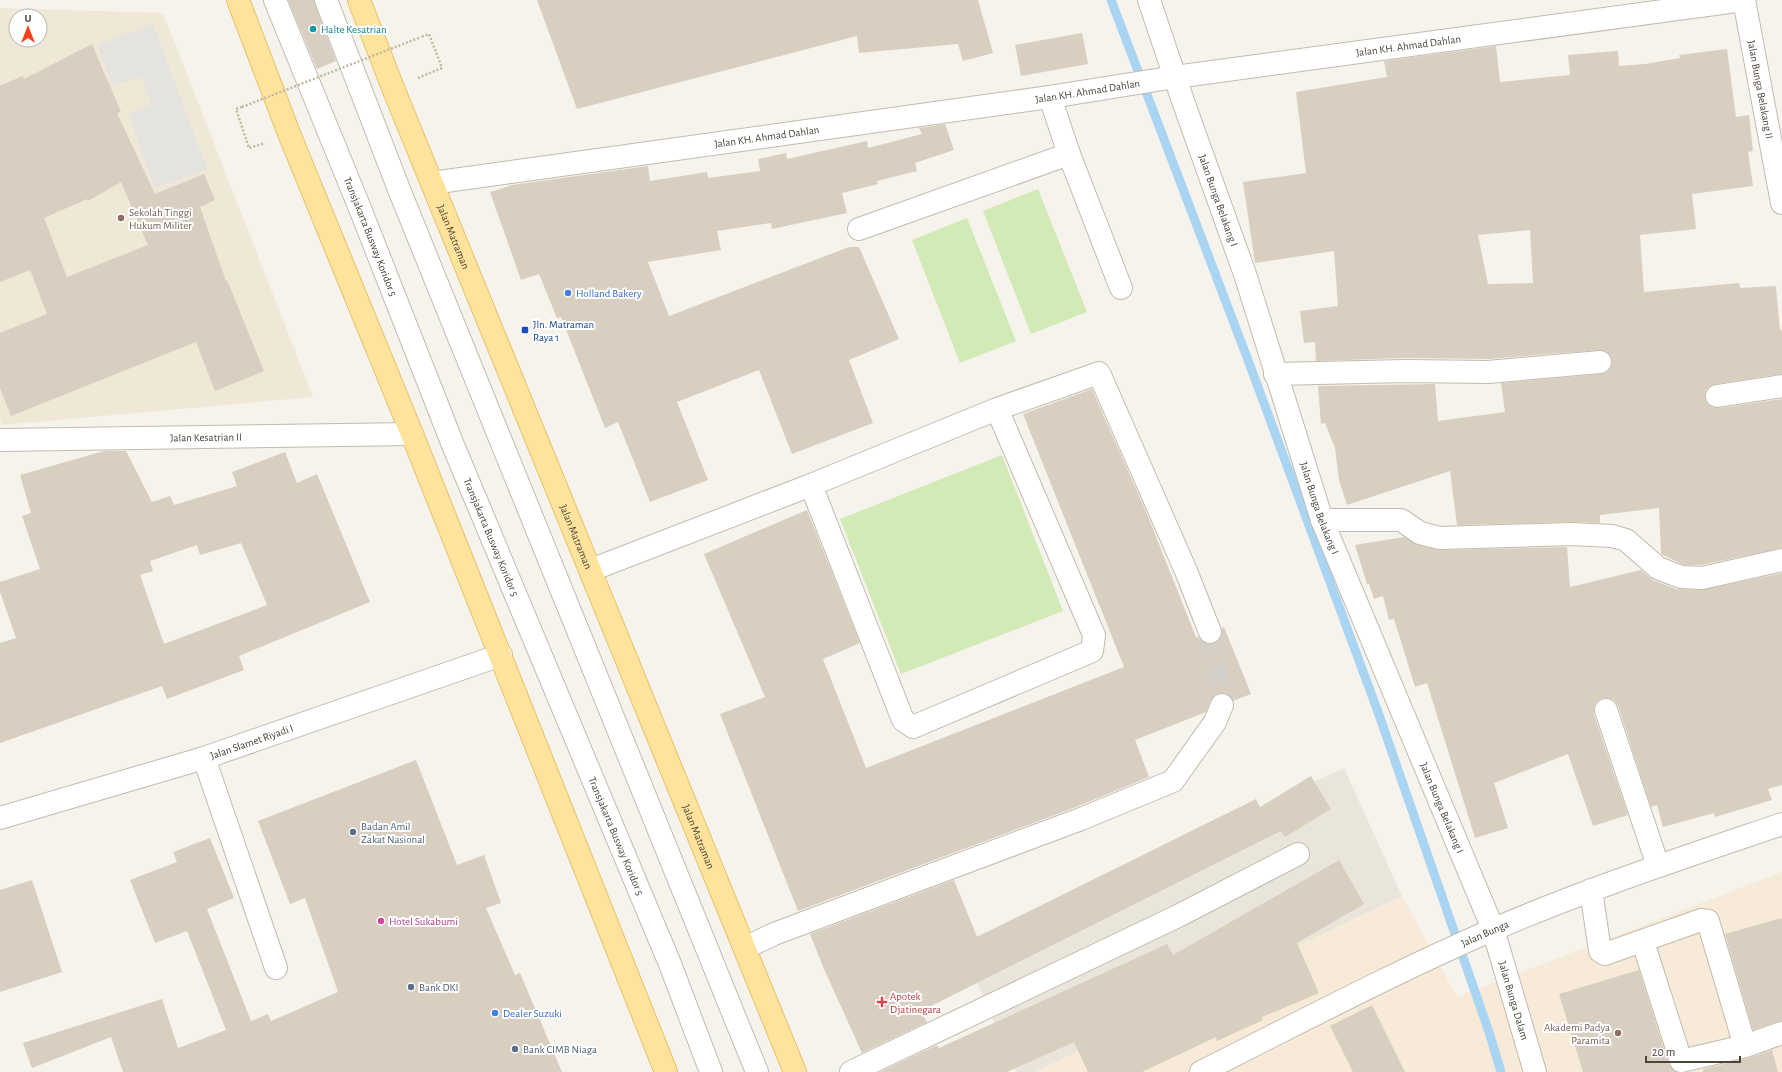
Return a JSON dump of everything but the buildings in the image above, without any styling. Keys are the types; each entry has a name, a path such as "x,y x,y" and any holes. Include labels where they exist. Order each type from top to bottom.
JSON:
{"main road":[{"path":"238,0 290,136 501,655 666,1072"},
{"name":"Jalan Matraman","path":"359,0 393,88 746,948 795,1072"}],"street":[{"name":"Transjakarta Busway Koridor 5","path":"275,0 361,211 452,445 670,964 711,1072"},
{"path":"326,0 400,192 757,1072"},
{"name":"Jalan Bunga Belakang I","path":"1150,0 1168,78 1246,277 1275,374 1322,520 1484,934"},
{"name":"Jalan KH. Ahmad Dahlan","path":"432,183 1050,97 1168,78 1744,0"},
{"name":"Jalan Bunga Belakang II","path":"1744,0 1782,203"},
{"path":"1050,97 1121,288"},
{"path":"859,229 1070,154"},
{"path":"1275,374 1406,371 1488,372 1600,362"},
{"path":"591,570 811,485 997,409 1099,374 1186,571 1210,632"},
{"path":"1717,396 1782,386"},
{"path":"811,485 903,720 913,727 1092,651 1094,635 997,409"},
{"name":"Jalan Kesatrian II","path":"0,440 412,434"},
{"path":"1322,520 1401,520 1420,533 1440,538 1572,534 1612,536 1626,540 1658,568 1681,577 1702,578 1782,560"},
{"name":"Jalan Slamet Riyadi I","path":"0,818 204,758 501,655"},
{"path":"746,948 774,934 1081,819 1174,781 1215,722 1222,706"},
{"path":"1606,710 1658,866"},
{"path":"204,758 276,968"},
{"name":"Jalan Bunga","path":"1212,1069 1419,963 1484,934 1591,890 1782,824"},
{"path":"851,1072 1178,916 1298,854"},
{"path":"1591,890 1602,953 1605,954 1643,942 1701,920 1708,921 1745,1046"},
{"name":"Jalan Bunga Dalam","path":"1484,934 1535,1072"},
{"path":"1643,942 1681,1061 1745,1046 1782,1033"}],"path":[{"path":"290,136 249,148 236,109 429,34 442,68 393,88"}],"shaded area":[{"name":"Sekolah Tinggi Hukum Militer","path":"0,8 8,8 8,48 48,48 48,9 163,13 313,397 2,425 0,420"},
{"path":"153,24 207,169 155,188 128,114 152,105 141,76 113,86 97,45"},
{"path":"1344,768 1402,896 1035,1072 1016,1072 960,944"},
{"path":"1782,872 1782,1072 1035,1072 1402,896 1457,997"}],"green space":[{"path":"1038,189 1087,312 1031,334 983,211"},
{"path":"967,218 1016,341 960,363 912,240"},
{"path":"1002,455 1063,611 901,674 840,519"}],"waterway":[{"path":"1111,0 1248,360 1378,712 1489,1032 1501,1072"}],"tunnel":[{"path":"1210,632 1222,705"}],"place":[{"name":"Halte Kesatrian","path":"313,29"},
{"name":"Sekolah Tinggi Hukum Militer","path":"121,218"},
{"name":"Holland Bakery","path":"568,293"},
{"name":"Jln. Matraman Raya 1","path":"525,330"},
{"name":"Badan Amil Zakat Nasional","path":"353,832"},
{"name":"Hotel Sukabumi","path":"381,921"},
{"name":"Bank DKI","path":"411,987"},
{"name":"Apotek Djatinegara","path":"882,1002"},
{"name":"Dealer Suzuki","path":"495,1013"},
{"name":"Akademi Padya Paramita","path":"1618,1033"},
{"name":"Bank CIMB Niaga","path":"515,1049"}]}
